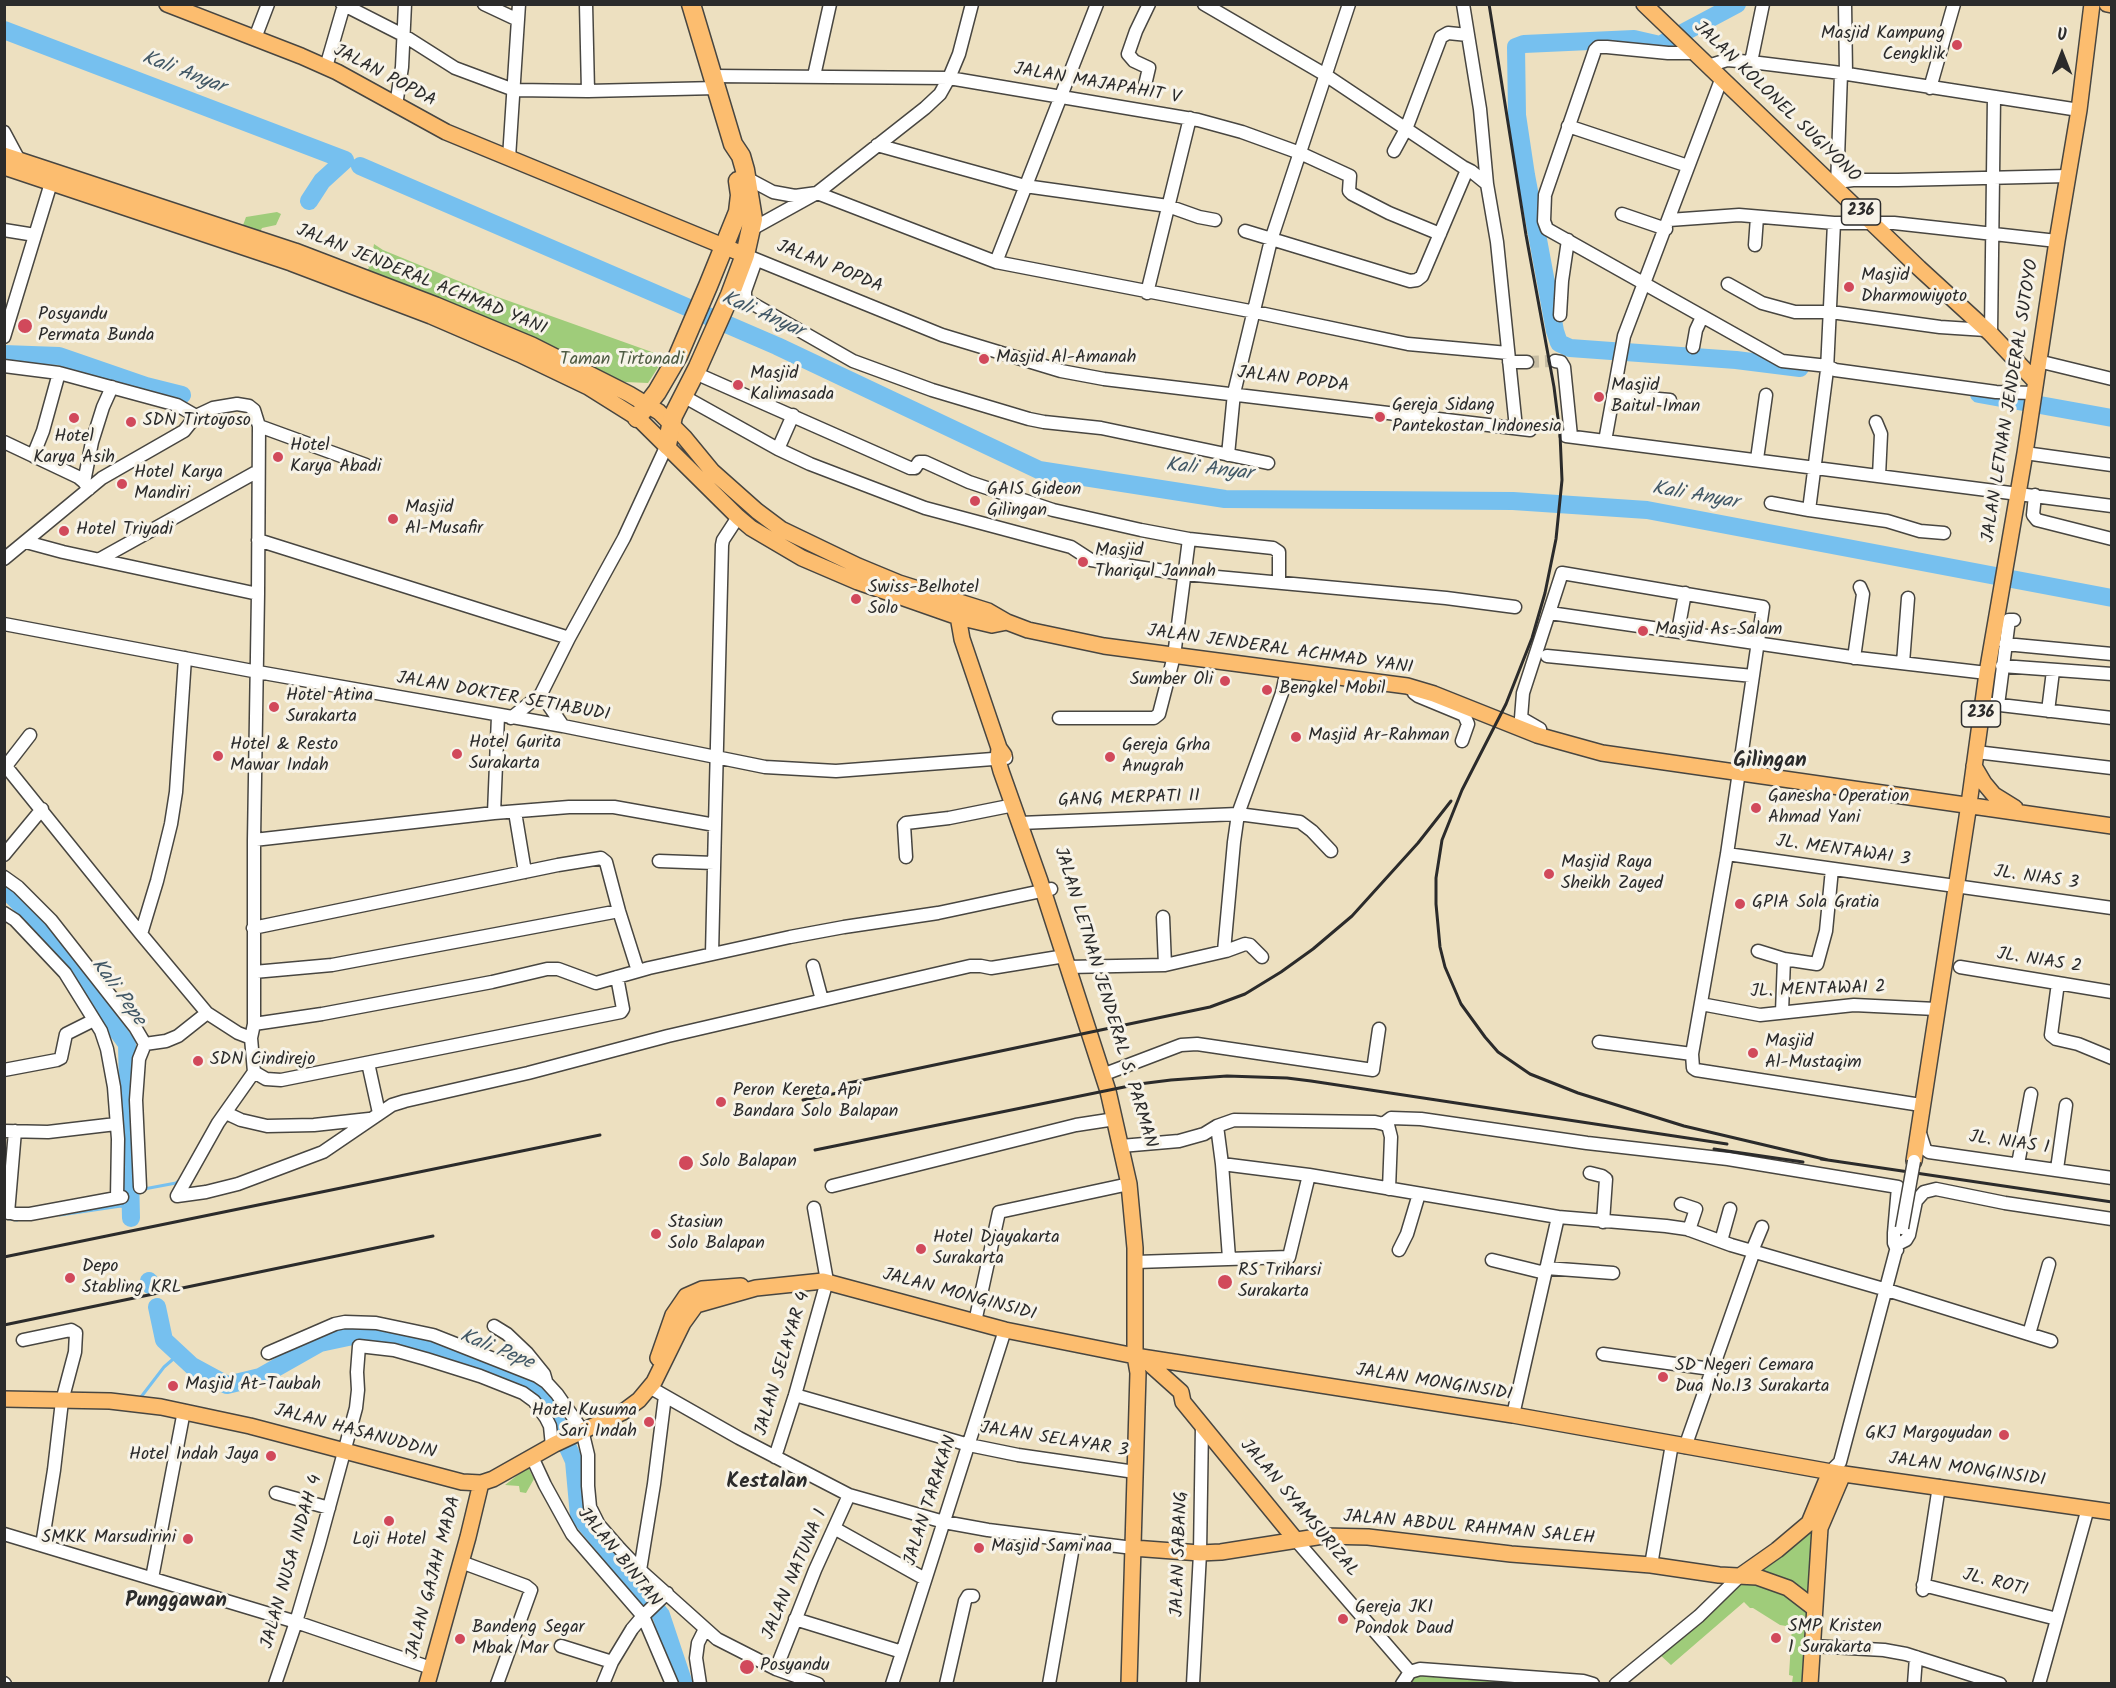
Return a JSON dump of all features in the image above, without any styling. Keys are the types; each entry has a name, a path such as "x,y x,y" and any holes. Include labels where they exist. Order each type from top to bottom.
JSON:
{"highway":[{"path":"667,445 671,423 750,257 752,229 753,209 742,175 732,156 733,144 691,4"},
{"path":"642,411 678,356 725,246 740,204 742,175"}],"main road":[{"name":"JALAN POPDA","path":"167,4 326,67 446,132 750,257"},
{"name":"JALAN KOLONEL SUGIYONO","path":"1644,4 1690,48 1716,63 1721,80 1837,185 1872,224 1989,332 2034,395"},
{"name":"JALAN LETNAN JENDERAL SUTOYO","path":"1914,1161 1975,759 1990,704 1987,673 2025,453 2079,110 2092,4"},
{"name":"JALAN JENDERAL ACHMAD YANI","path":"12,158 164,214 259,245 519,354 671,423 720,478 781,529 858,566 994,614 1007,622 1061,638 1174,656 1407,686 1434,694 1537,735 1579,747 1647,760 1738,771 2112,826"},
{"name":"JALAN JENDERAL ACHMAD YANI","path":"4,167 51,183 164,214"},
{"name":"JALAN JENDERAL ACHMAD YANI","path":"642,411 685,466 738,517 802,558 858,582 958,617 992,625 1007,622"},
{"path":"685,466 698,453"},
{"name":"JALAN LETNAN JENDERAL S. PARMAN","path":"959,601 958,617 962,639 1047,890 1115,1119 1137,1182 1140,1262 1139,1363 1129,1683"},
{"name":"JALAN LETNAN JENDERAL S. PARMAN","path":"1001,755 1014,805 1025,822"},
{"path":"1975,759 1984,783 1994,795 2007,804 2029,813"},
{"name":"JALAN LETNAN JENDERAL S. PARMAN","path":"1069,963 1110,1072 1125,1146 1140,1262"},
{"name":"JALAN MONGINSIDI","path":"481,1483 493,1479 554,1445 629,1408 644,1396 652,1385 682,1311 703,1302 756,1288 805,1281 827,1281 1005,1330 1139,1363 1513,1415 1678,1446 2112,1512"},
{"name":"JALAN SYAMSURIZAL","path":"1139,1363 1180,1392 1183,1402 1295,1539"},
{"name":"JALAN HASANUDDIN","path":"4,1399 110,1401 184,1411 343,1449 462,1482 481,1483"},
{"path":"1810,1683 1813,1646 1815,1525 1838,1469"},
{"name":"JALAN GAJAH MADA","path":"427,1683 481,1483"},
{"path":"1740,1576 1815,1525"},
{"name":"JALAN ABDUL RAHMAN SALEH","path":"1133,1548 1200,1553 1221,1552 1295,1539 1368,1537 1511,1554 1651,1565 1773,1581 1788,1588 1814,1608"}],"street":[{"path":"255,38 268,4"},
{"path":"396,105 401,76 405,4"},
{"path":"484,4 518,20"},
{"path":"509,158 519,4"},
{"path":"586,4 588,92"},
{"path":"814,76 830,4"},
{"path":"732,228 752,229 817,193 940,94 950,78 959,54 972,4"},
{"path":"996,262 1097,4"},
{"path":"1145,85 1149,68 1134,62 1128,54 1149,4"},
{"path":"1204,4 1324,74 1487,184"},
{"path":"1228,455 1234,393 1271,240 1349,4"},
{"path":"1463,4 1480,109 1487,184 1497,242 1516,428"},
{"path":"1751,62 1763,4"},
{"path":"1845,4 1844,73 1837,185 1853,180 2068,176"},
{"path":"1930,88 1954,4"},
{"path":"326,67 343,5"},
{"name":"JALAN MAJAPAHIT V","path":"343,5 403,35 455,68 513,90 588,92 814,76 950,78 1190,118 1242,132 1300,153 1350,176 1349,191 1352,194 1389,213 1440,234"},
{"path":"1394,151 1406,129 1441,37 1448,33 1468,35"},
{"path":"1690,48 1668,53 1598,47 1592,54 1545,195 1543,206 1547,229 1782,361 1827,372 1835,370 2034,395"},
{"path":"1716,63 1751,62 1844,73 2079,110"},
{"path":"1605,441 1622,349 1644,283 1721,80"},
{"path":"1728,284 1762,303 1808,314 1831,312 1989,332 1994,97"},
{"path":"1148,292 1190,118"},
{"path":"1568,126 1688,166"},
{"path":"4,132 12,158"},
{"path":"877,145 1025,186 1168,206 1215,220"},
{"path":"1245,231 1410,281 1417,280 1422,276 1469,170 1484,160"},
{"path":"742,175 773,192 795,196 817,193 996,262 1255,312 1403,344 1527,362"},
{"path":"4,337 51,183"},
{"path":"1622,214 1667,224 1732,215 1834,223 1894,223 1992,232 2057,241"},
{"path":"1755,245 1757,217"},
{"path":"1809,510 1827,372 1834,223"},
{"path":"4,230 35,236"},
{"path":"1560,315 1568,240"},
{"path":"750,257 745,291 748,301 853,361 932,390 1021,417 1044,422 1101,428 1268,463"},
{"name":"JALAN POPDA","path":"750,257 933,331 1035,364 1104,379 1530,430"},
{"path":"1693,346 1696,330 1702,317"},
{"path":"1555,361 1561,362 1564,367 1568,436 2018,492 2112,506"},
{"path":"2038,362 2112,379"},
{"path":"4,366 34,368 59,373 177,405 196,416"},
{"path":"697,370 910,468 915,468 919,462 925,462 969,482 1053,510 1189,539 1273,548 1279,552 1279,582"},
{"path":"33,456 43,431 59,373"},
{"path":"86,485 96,428 112,387"},
{"path":"1613,394 1670,400"},
{"path":"1757,459 1766,395"},
{"path":"683,396 778,449 810,464 935,512 1071,547 1091,560 1184,574 1515,607"},
{"path":"4,560 86,485 184,431 196,416 219,407 237,404 249,406 254,410 259,426 258,672 253,928 254,1024 251,1038 254,1072 226,1113 177,1196 223,1188 309,1158 328,1149 375,1116 405,1101 973,965 991,968 1069,963 1166,965 1248,944 1262,957"},
{"path":"778,449 793,415"},
{"path":"1876,422 1881,434 1879,476"},
{"path":"259,426 366,465"},
{"path":"4,442 78,477 86,485"},
{"path":"511,718 541,694 638,510 667,445"},
{"path":"2025,453 2112,465"},
{"path":"100,559 258,471"},
{"path":"2035,495 2033,515 2037,520 2112,538"},
{"path":"1771,503 1887,521 1920,531 1944,533"},
{"path":"712,954 723,540 738,517"},
{"path":"1059,718 1156,717 1161,707 1174,656 1189,539"},
{"path":"258,540 569,638"},
{"path":"26,542 258,594"},
{"path":"1579,747 1521,718 1523,693 1562,573 1763,607 1727,854 1692,1054 1693,1068 1921,1105"},
{"path":"1854,658 1863,594 1860,587"},
{"path":"1678,631 1685,593"},
{"path":"1903,663 1908,598"},
{"path":"1550,613 1854,658 1987,673"},
{"path":"2014,620 2009,620 2002,666 1990,704 2112,718"},
{"name":"JALAN DOKTER SETIABUDI","path":"4,624 498,716 563,726 717,759 793,770 836,771 1001,755"},
{"path":"2005,644 2112,654"},
{"path":"1547,656 1753,676"},
{"path":"141,934 171,824 176,792 185,658"},
{"path":"2002,666 2112,674"},
{"path":"1224,951 1234,842 1239,814 1282,693 1287,670"},
{"path":"2048,711 2053,671"},
{"path":"1407,686 1418,696 1464,714 1468,724 1462,741"},
{"path":"541,694 563,726"},
{"path":"494,813 498,716"},
{"path":"30,735 5,765 207,1013 251,1038"},
{"path":"1975,759 2112,768"},
{"path":"906,857 906,823 955,817 1014,805"},
{"path":"254,840 494,813 569,807 614,807 715,825"},
{"path":"4,855 42,809"},
{"path":"515,812 525,872"},
{"name":"GANG MERPATI II","path":"1025,822 1239,814 1300,822 1307,826 1331,851"},
{"name":"JL. MENTAWAI 3","path":"1727,854 1955,886"},
{"path":"253,928 601,858 606,862 638,971"},
{"path":"659,861 714,863"},
{"path":"1758,951 1784,959 1817,964 1826,931 1832,869"},
{"path":"4,877 18,887 51,920 135,1027 145,1044"},
{"name":"JL. NIAS 3","path":"1955,886 2112,908"},
{"path":"254,1024 322,1014 547,969 558,969 596,983 712,954 844,927 938,913 1047,890"},
{"path":"254,972 332,965 619,911"},
{"path":"4,913 15,920 65,973 101,1031 108,1049 112,1070 116,1124 120,1198 30,1214 6,1212 10,1131 57,1132 116,1124"},
{"path":"1163,917 1166,965"},
{"path":"1782,1012 1784,959"},
{"path":"813,966 822,1000"},
{"name":"JL. NIAS 2","path":"1960,967 2112,992"},
{"path":"254,1072 266,1079 281,1080 621,1012 623,1009 617,977"},
{"path":"2058,983 2050,1035 2112,1058"},
{"name":"JL. MENTAWAI 2","path":"1701,1004 1760,1015 1865,1005 1936,1009"},
{"path":"145,1044 166,1041 178,1036 207,1013"},
{"path":"4,1070 61,1058 66,1034 94,1020"},
{"path":"1110,1072 1181,1045 1197,1044 1373,1070 1379,1029"},
{"path":"1599,1042 1692,1054"},
{"path":"140,1187 136,1100 139,1059 145,1044"},
{"path":"368,1063 375,1116"},
{"path":"2018,1164 2031,1094"},
{"path":"2057,1169 2066,1105"},
{"path":"226,1113 241,1120 267,1126 298,1126 375,1116"},
{"path":"1383,1124 1391,1118 1421,1119 1587,1143 1728,1159 1898,1187 1894,1233 1894,1246 1898,1247"},
{"path":"832,1186 1076,1125 1115,1119"},
{"path":"1125,1146 1179,1141 1204,1134 1234,1120 1383,1124 1389,1126 1391,1137 1389,1189"},
{"path":"1217,1126 1229,1258"},
{"name":"JL. NIAS 1","path":"1918,1128 1925,1149 1929,1152 2112,1178"},
{"path":"1838,1469 1898,1247 1914,1161"},
{"path":"1222,1164 1309,1175 1558,1217 1689,1230 2051,1341"},
{"path":"1590,1173 1606,1179 1604,1222"},
{"path":"1140,1262 1286,1258 1291,1255 1309,1175"},
{"path":"975,1322 999,1212 1129,1184"},
{"path":"1898,1247 1909,1235 1916,1201 1928,1190 1936,1189 2005,1203 2112,1219"},
{"path":"1399,1250 1407,1234 1419,1194"},
{"path":"1682,1204 1696,1209 1689,1230"},
{"path":"814,1209 827,1281"},
{"path":"1721,1241 1730,1209"},
{"path":"1513,1415 1558,1217"},
{"path":"1651,1565 1678,1446 1711,1369 1762,1227"},
{"path":"1492,1260 1546,1270 1613,1273"},
{"path":"2029,1334 2049,1264"},
{"name":"JALAN SELAYAR 4","path":"775,1457 827,1281"},
{"path":"268,1353 335,1324 345,1322 387,1324 448,1340 546,1382 557,1394 580,1432 588,1455 590,1507 599,1524 640,1570 717,1639 777,1668 790,1679 818,1683"},
{"path":"494,1326 507,1334 532,1359 544,1374 546,1382"},
{"name":"JALAN TARAKAN","path":"892,1683 1005,1330"},
{"path":"23,1340 74,1331 75,1352 62,1401 42,1545"},
{"name":"JALAN NUSA INDAH 4","path":"275,1683 296,1622 358,1398 359,1346 394,1350 426,1359 524,1393 534,1401 546,1418 554,1445"},
{"path":"1603,1354 1711,1369"},
{"name":"JALAN ABDUL RAHMAN SALEH","path":"652,1385 665,1396 849,1495 944,1522 988,1530 1133,1548"},
{"name":"JALAN SELAYAR 3","path":"795,1395 969,1445 1018,1455 1135,1472"},
{"path":"640,1570 665,1396"},
{"path":"152,1578 184,1411"},
{"name":"JALAN SABANG","path":"1193,1683 1200,1553 1202,1425"},
{"name":"JALAN BINTAN","path":"532,1457 545,1485 583,1550 647,1612 672,1683"},
{"name":"JL. ROTI","path":"1939,1486 1923,1588 2057,1619"},
{"path":"276,1493 329,1508"},
{"name":"JALAN NATUNA 1","path":"777,1668 795,1619 849,1495"},
{"path":"2039,1683 2088,1508"},
{"path":"834,1528 925,1579"},
{"path":"4,1534 296,1622 431,1668"},
{"name":"JALAN SYAMSURIZAL","path":"1295,1539 1410,1672"},
{"path":"1049,1683 1074,1541"},
{"path":"461,1562 526,1586 531,1590 496,1683"},
{"path":"1616,1683 1700,1616 1740,1576"},
{"path":"603,1683 627,1637 647,1612 666,1595"},
{"path":"946,1683 965,1601 968,1596 973,1596"},
{"path":"795,1619 902,1652"},
{"path":"700,1683 696,1658 698,1643 705,1629"},
{"path":"561,1646 612,1662"},
{"path":"1813,1646 1884,1650 1916,1657 2000,1683"},
{"path":"1914,1683 1916,1657"},
{"path":"1402,1683 1410,1672 1420,1669 1593,1683"}],"green space":[{"path":"277,212 281,214 276,225 262,228 259,234 242,228 246,217"},
{"name":"Taman Tirtonadi","path":"374,244 383,250 495,296 663,356 661,363 648,383 625,382 364,273 369,268 366,260 372,256"},
{"path":"528,1467 534,1479 526,1493 520,1492 519,1486 505,1485"},
{"path":"1814,1523 1812,1603 1755,1576"},
{"path":"1741,1580 1784,1591 1811,1610 1807,1683 1792,1683 1793,1676 1789,1675 1792,1627 1780,1625 1750,1608 1744,1602 1671,1665 1658,1653"},
{"path":"1416,1675 1555,1684 1406,1684"}],"waterway":[{"path":"1737,4 1660,45 1634,39 1524,44 1516,47 1517,115 1526,175 1559,343 1570,348 1736,360 1800,368"},
{"name":"Kali Anyar","path":"4,30 345,160 322,181 309,201"},
{"name":"Kali Anyar","path":"360,166 777,346 1039,470 1225,499 1513,501 1647,510 2112,598"},
{"name":"Kali Pepe","path":"4,354 59,356 146,386 182,395"},
{"path":"1979,394 2112,418"},
{"name":"Kali Pepe","path":"4,891 8,892 34,918 127,1044 131,1218"},
{"path":"144,1189 176,1183 181,1179"},
{"path":"60,1215 121,1206 130,1209"},
{"path":"4,1218 17,1220"},
{"name":"Kali Pepe","path":"149,1281 150,1285"},
{"name":"Kali Pepe","path":"157,1307 164,1340 192,1366 227,1385 260,1377 320,1343 367,1333 424,1346 541,1392 574,1461 579,1516 661,1615 684,1684"},
{"path":"141,1397 164,1367 179,1354"}],"tunnel":[{"path":"1527,362 1555,361"}],"railway":[{"path":"1489,4 1526,235 1554,387 1560,434 1562,480 1556,539 1545,593 1532,638 1506,704 1462,790 1442,840 1436,878 1436,904 1440,947 1445,967 1461,1004 1485,1037 1498,1052 1530,1074 1578,1093 1684,1126 1828,1160"},
{"path":"844,1084 1210,1007 1245,994 1313,949 1352,916 1418,843 1451,801"},
{"path":"815,1150 1139,1084 1227,1076 1311,1081 1727,1144"},
{"path":"803,1100 857,1089"},
{"path":"4,1257 600,1135"},
{"path":"1714,1149 1803,1162"},
{"path":"1821,1159 2112,1202"},
{"path":"4,1325 433,1236"}],"place":[{"name":"Masjid Kampung Cengklik","path":"1957,45"},
{"name":"Masjid Dharmowiyoto","path":"1849,287"},
{"name":"Posyandu Permata Bunda","path":"25,326"},
{"name":"Masjid Al-Amanah","path":"984,359"},
{"name":"Masjid Kalimasada","path":"738,385"},
{"name":"Masjid Baitul Iman","path":"1599,397"},
{"name":"Gereja Sidang Pantekostan Indonesia","path":"1380,417"},
{"name":"Hotel Karya Asih","path":"74,418"},
{"name":"SDN Tirtoyoso","path":"131,422"},
{"name":"Hotel Karya Abadi","path":"278,457"},
{"name":"Hotel Karya Mandiri","path":"122,484"},
{"name":"GAIS Gideon Gilingan","path":"975,501"},
{"name":"Masjid Al-Musafir","path":"393,519"},
{"name":"Hotel Triyadi","path":"64,531"},
{"name":"Masjid Thariqul Jannah","path":"1083,562"},
{"name":"Swiss-Belhotel Solo","path":"856,599"},
{"name":"Masjid As-Salam","path":"1643,631"},
{"name":"Sumber Oli","path":"1225,681"},
{"name":"Bengkel Mobil","path":"1267,690"},
{"name":"Hotel Atina Surakarta","path":"274,707"},
{"name":"Masjid Ar-Rahman","path":"1296,737"},
{"name":"Hotel Gurita Surakarta","path":"457,754"},
{"name":"Hotel & Resto Mawar Indah","path":"218,756"},
{"name":"Gereja Grha Anugrah","path":"1110,757"},
{"name":"Ganesha Operation Ahmad Yani","path":"1756,808"},
{"name":"Masjid Raya Sheikh Zayed","path":"1549,874"},
{"name":"GPIA Sola Gratia","path":"1740,904"},
{"name":"Masjid Al-Mustaqim","path":"1753,1053"},
{"name":"SDN Cindirejo","path":"198,1061"},
{"name":"Peron Kereta Api Bandara Solo Balapan","path":"721,1102"},
{"name":"Solo Balapan","path":"686,1163"},
{"name":"Stasiun Solo Balapan","path":"656,1234"},
{"name":"Hotel Djayakarta Surakarta","path":"921,1249"},
{"name":"Depo Stabling KRL","path":"70,1278"},
{"name":"RS Triharsi Surakarta","path":"1225,1282"},
{"name":"SD Negeri Cemara Dua No.13 Surakarta","path":"1663,1377"},
{"name":"Masjid At-Taubah","path":"173,1386"},
{"name":"Hotel Kusuma Sari Indah","path":"649,1422"},
{"name":"GKJ Margoyudan","path":"2004,1435"},
{"name":"Hotel Indah Jaya","path":"271,1456"},
{"name":"Loji Hotel","path":"389,1521"},
{"name":"SMKK Marsudirini","path":"188,1539"},
{"name":"Masjid Sami'naa","path":"979,1548"},
{"name":"Gereja JKI Pondok Daud","path":"1343,1619"},
{"name":"SMP Kristen 1 Surakarta","path":"1776,1638"},
{"name":"Bandeng Segar Mbak Mar","path":"460,1639"},
{"name":"Posyandu","path":"747,1667"}],"district":[{"name":"Gilingan","path":"1770,762"},
{"name":"Kestalan","path":"767,1483"},
{"name":"Punggawan","path":"176,1602"}]}
